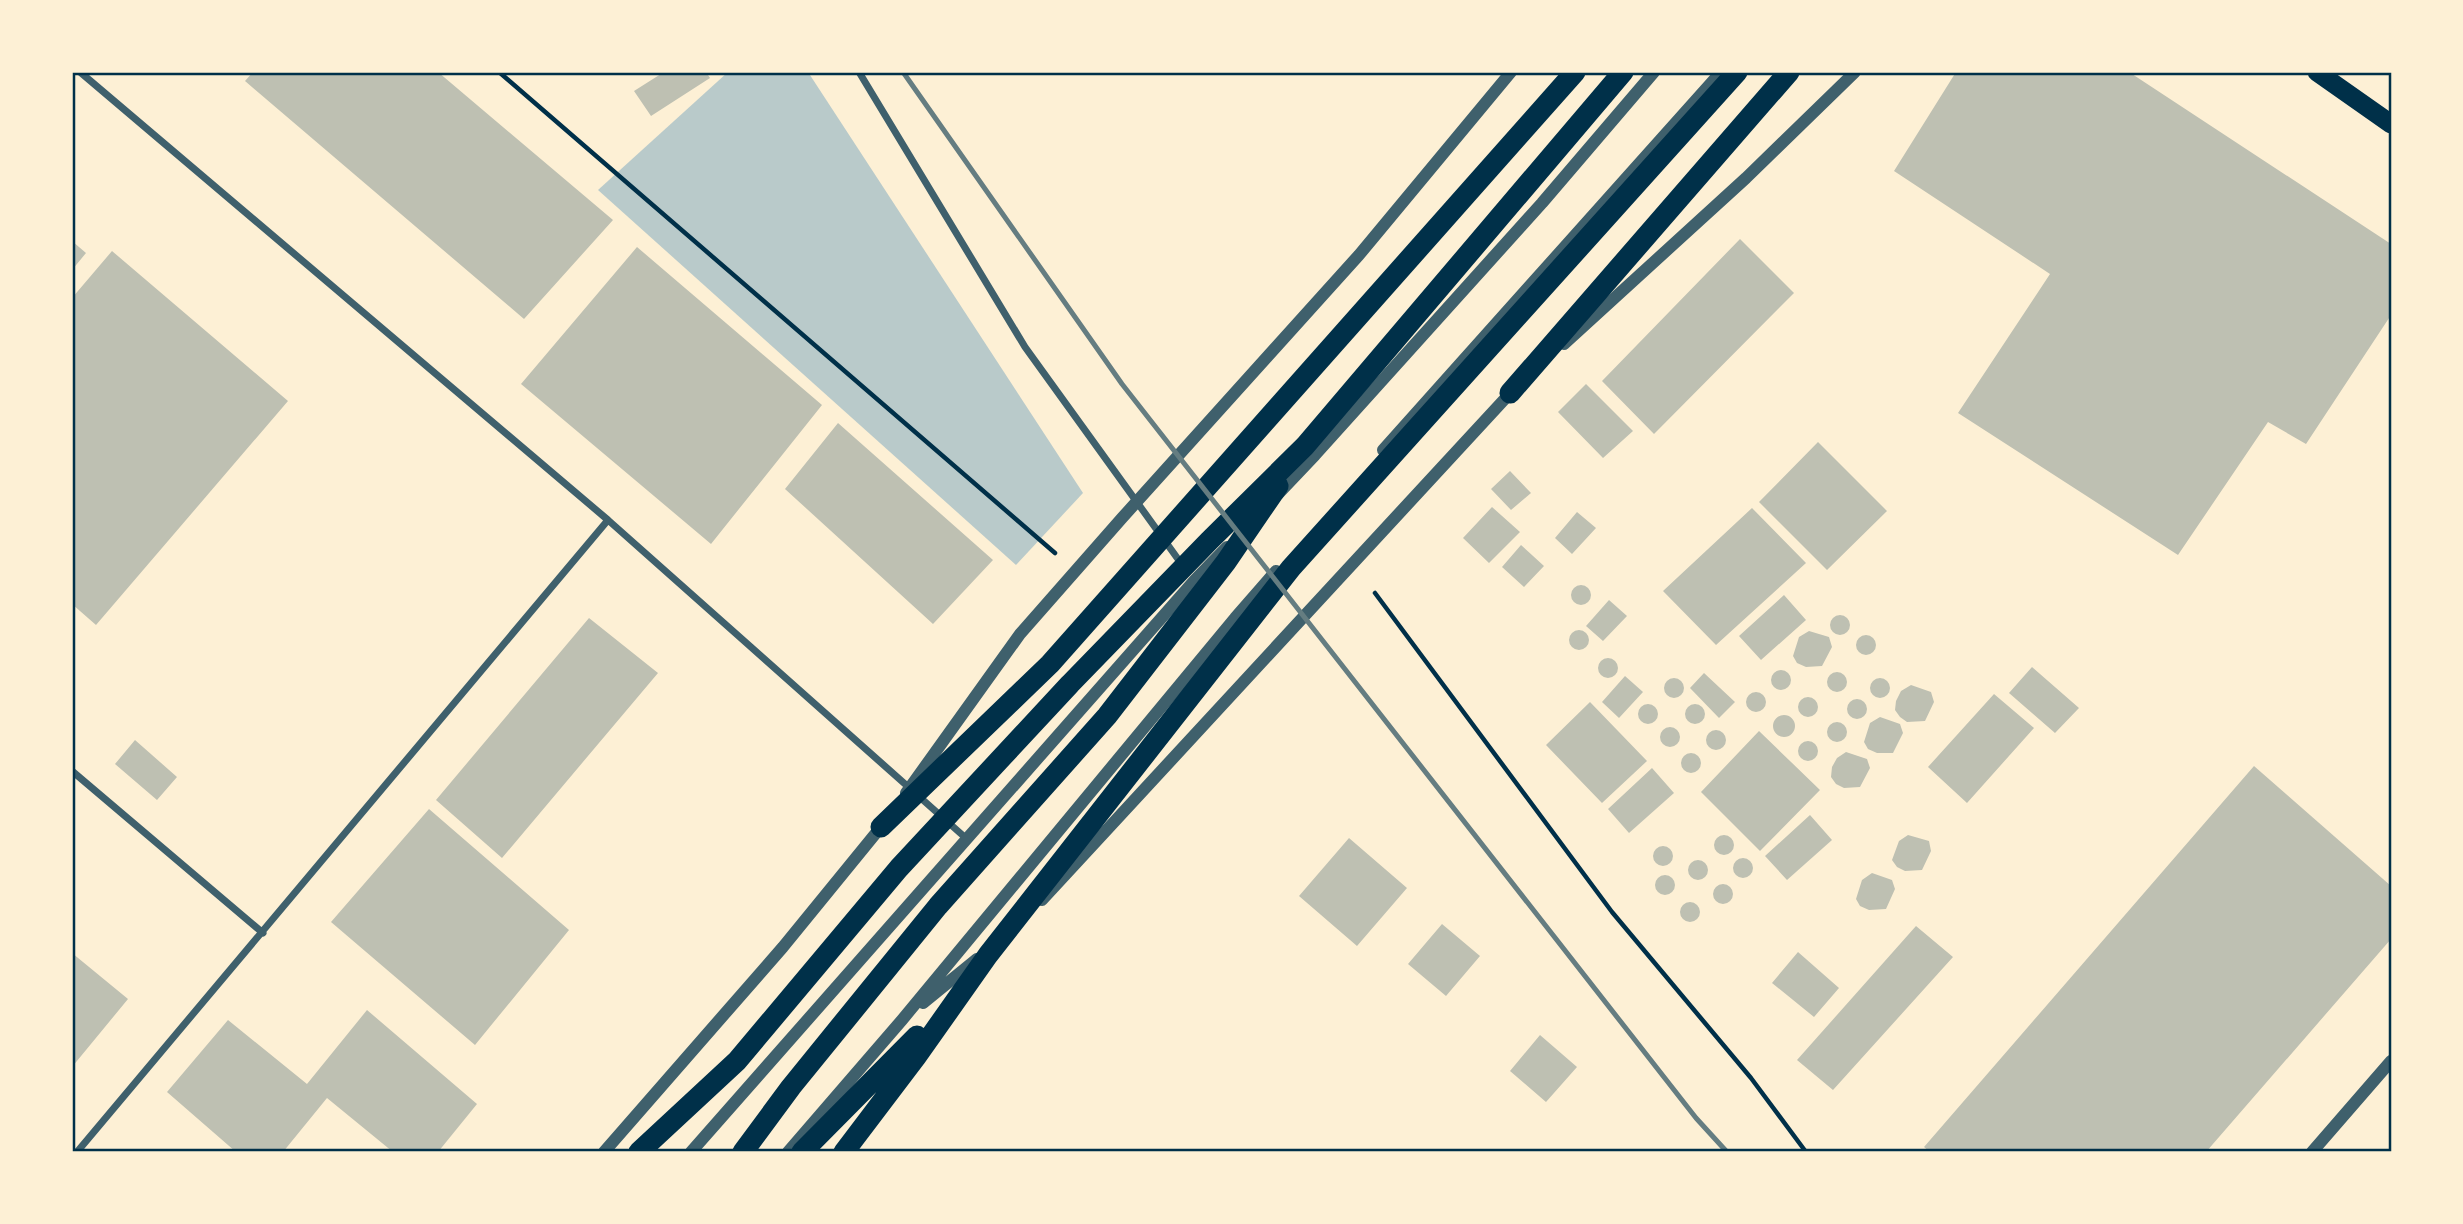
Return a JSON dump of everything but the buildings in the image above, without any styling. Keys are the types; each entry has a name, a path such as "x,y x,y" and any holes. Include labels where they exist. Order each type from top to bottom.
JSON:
{"highway":[{"path":"881,827 1050,664 1575,72"},
{"path":"639,1152 737,1061 899,868 1070,684 1305,446 1623,72"},
{"path":"844,1152 988,955 1291,568 1737,72"},
{"path":"1510,393 1789,72"},
{"path":"2317,72 2391,124"},
{"path":"743,1152 791,1087 938,906 1107,716 1226,562 1305,446"},
{"path":"802,1152 906,1048 988,955"}],"street":[{"path":"80,72 608,520 968,840"},
{"path":"859,72 1025,347 1194,581"},
{"path":"604,1152 783,947 881,827 1020,634 1359,255 1511,72"},
{"path":"691,1152 1194,581 1315,455 1533,213 1654,72"},
{"path":"788,1152 902,1020 1235,618 1721,72"},
{"path":"902,1020 1023,922 1510,393 1746,178 1855,72"},
{"path":"77,1152 608,520"},
{"path":"72,771 263,933"},
{"path":"2312,1152 2391,1061"},
{"path":"812,1152 860,1068"}],"path":[{"path":"499,72 1065,562"},
{"path":"1375,593 1612,912 1751,1079 1806,1152"}],"shaded area":[{"path":"728,72 808,72 1083,493 1016,565 598,190"}],"railway":[{"path":"903,72 1122,384 1696,1118 1727,1152"}]}
